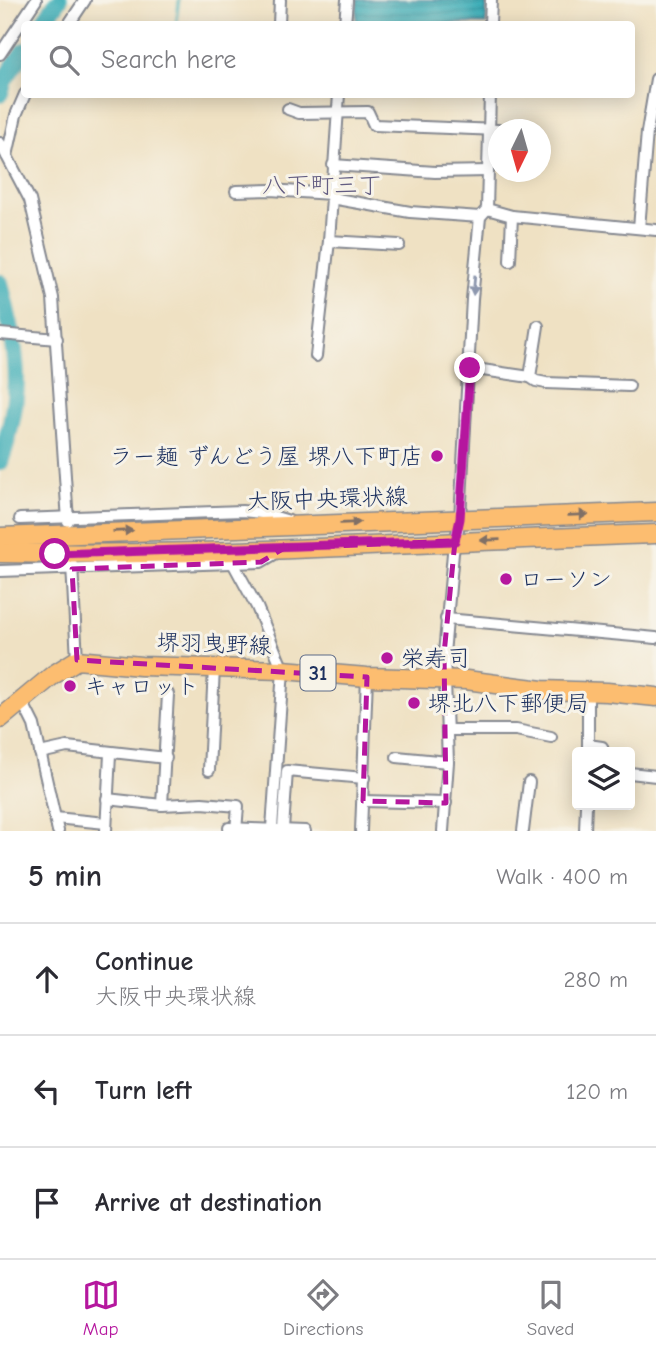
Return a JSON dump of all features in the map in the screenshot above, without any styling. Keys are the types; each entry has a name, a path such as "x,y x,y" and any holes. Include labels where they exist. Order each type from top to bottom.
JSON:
{"main road":[{"name":"大阪中央環状線","path":"0,537 656,512"},
{"path":"0,531 55,533"},
{"name":"大阪中央環状線","path":"0,553 284,548 656,534"},
{"path":"0,560 55,554"},
{"path":"0,719 53,675 77,660"},
{"name":"堺羽曳野線","path":"77,660 141,666 283,670 367,677 491,682 542,690 656,697"}],"street":[{"path":"22,21 36,0"},
{"path":"71,21 85,0"},
{"path":"279,21 280,0"},
{"path":"345,21 346,0"},
{"path":"490,21 491,0"},
{"path":"0,54 21,22"},
{"path":"639,228 647,132 656,79"},
{"path":"23,98 3,149 30,200 53,298 68,519"},
{"path":"316,356 329,241 339,98"},
{"path":"490,98 493,119"},
{"path":"288,109 299,113 368,112 374,125 488,129"},
{"path":"333,165 435,172 488,171 472,299 460,519 446,619 444,680 448,762 443,831"},
{"path":"236,191 270,190 331,196 410,212 484,213 656,230"},
{"path":"510,261 512,216"},
{"path":"329,241 399,246"},
{"path":"530,377 538,326"},
{"path":"0,334 57,338"},
{"path":"470,368 530,377 546,383 629,386"},
{"path":"20,519 242,511 262,513 301,525"},
{"path":"0,571 261,562 284,548"},
{"path":"233,563 257,607 283,670 277,829"},
{"path":"72,567 77,660"},
{"path":"446,619 656,638"},
{"path":"209,770 214,668"},
{"path":"361,831 367,677"},
{"path":"588,691 588,747"},
{"path":"162,805 168,694"},
{"path":"22,701 34,725 58,831"},
{"path":"447,730 516,730 551,737"},
{"path":"40,753 67,747 110,754 166,758"},
{"path":"55,818 106,827 110,754"},
{"path":"397,757 448,762"},
{"path":"277,829 287,771 363,778"},
{"path":"635,774 656,776"},
{"path":"523,831 529,782"},
{"path":"107,799 162,805 187,806 202,803 238,806 234,829 305,831"},
{"path":"363,801 446,803"},
{"path":"585,831 586,810"}],"highlighted area":[{"path":"455,541 444,654 446,803 363,801 367,677 77,660 72,569 261,562 284,548"}],"water":[{"path":"357,0 487,0 486,21 356,21"}],"waterway":[{"path":"44,21 59,0"},
{"path":"176,21 179,0"},
{"path":"0,93 4,80 21,55"},
{"path":"0,283 11,331 16,372 13,414 0,462"}],"place":[{"name":"ラー麺 ずんどう屋 堺八下町店","path":"437,456"},
{"name":"ローソン","path":"506,579"},
{"name":"栄寿司","path":"387,658"},
{"name":"キャロット","path":"70,686"},
{"name":"堺北八下郵便局","path":"414,703"}],"district":[{"name":"八下町三丁","path":"322,185"}],"route":[{"path":"55,554 455,541 460,519 470,368"}]}
